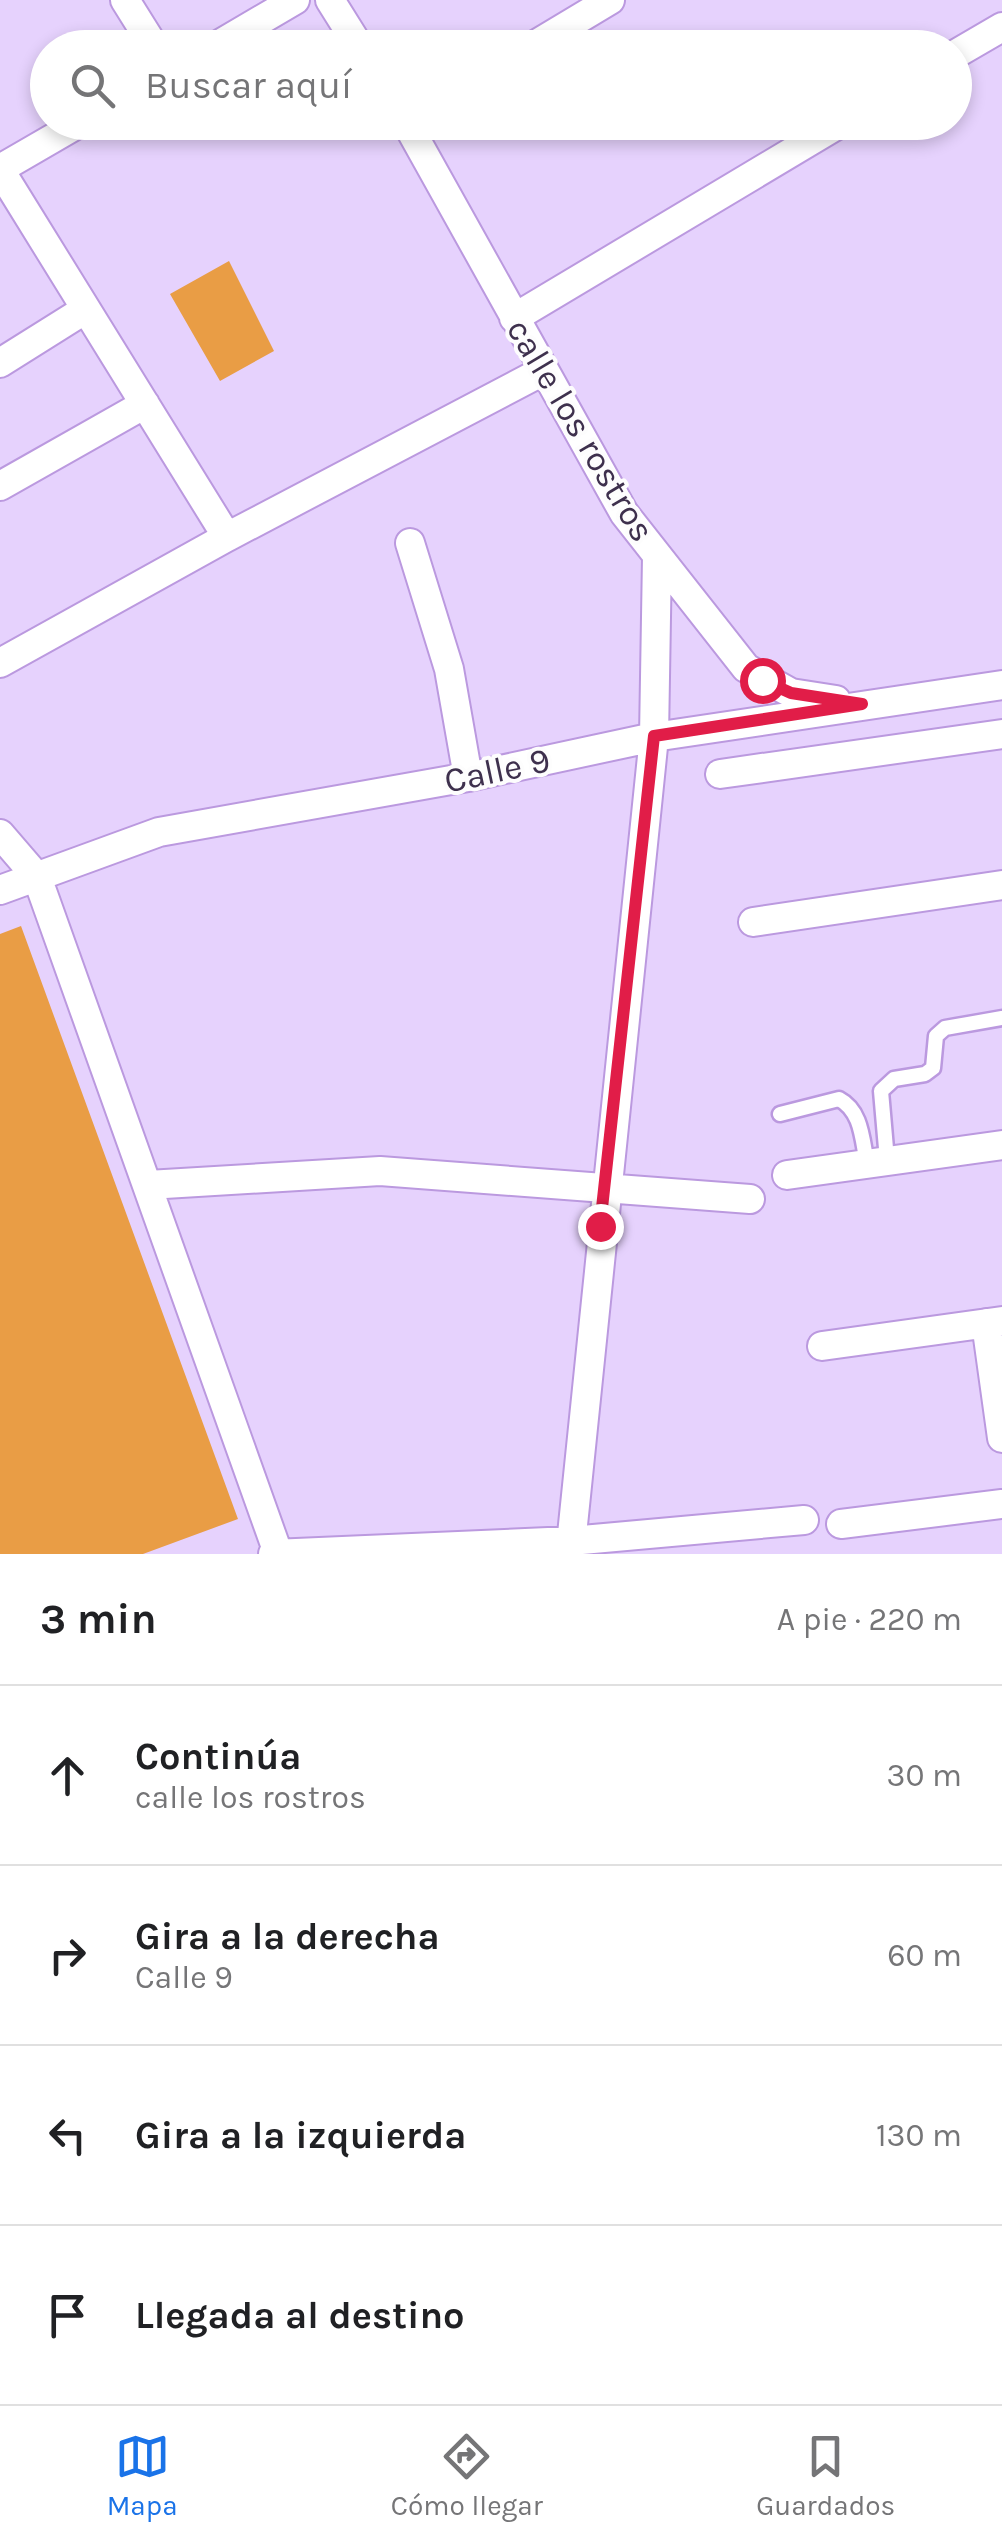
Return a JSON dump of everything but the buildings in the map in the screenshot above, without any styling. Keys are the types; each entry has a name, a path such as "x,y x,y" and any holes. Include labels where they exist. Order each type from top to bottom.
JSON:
{"street":[{"path":"125,0 144,30"},
{"path":"244,30 296,0"},
{"path":"330,0 349,30"},
{"path":"560,30 610,0"},
{"path":"972,45 1002,27"},
{"path":"50,140 0,169 227,537"},
{"name":"calle los rostros","path":"416,140 624,514 657,557 746,668 791,693 862,704"},
{"path":"514,318 812,140"},
{"path":"0,362 86,309"},
{"path":"0,664 227,537 543,371"},
{"path":"0,486 145,404"},
{"path":"410,543 450,669 468,777"},
{"path":"571,1548 604,1186 654,736 657,557"},
{"name":"Calle 9","path":"0,890 159,832 468,777 654,736 1002,685"},
{"path":"720,774 1002,734"},
{"path":"0,834 37,876 276,1553 571,1548 804,1520"},
{"path":"753,922 1002,885"},
{"path":"787,1175 1002,1145"},
{"path":"148,1185 380,1171 750,1199"},
{"path":"822,1346 994,1322 1002,1438"},
{"path":"841,1524 1002,1504"}],"lane":[{"path":"877,1161 880,1091 886,1084 933,1068 936,1036 945,1028 1002,1018"},
{"path":"780,1114 839,1099 856,1114 877,1161"}],"shaded area":[{"path":"229,261 274,351 220,381 170,294"},
{"path":"21,926 238,1519 143,1554 0,1554 0,934"}],"route":[{"path":"600,1226 654,736 862,704 791,693 762,680"}]}
